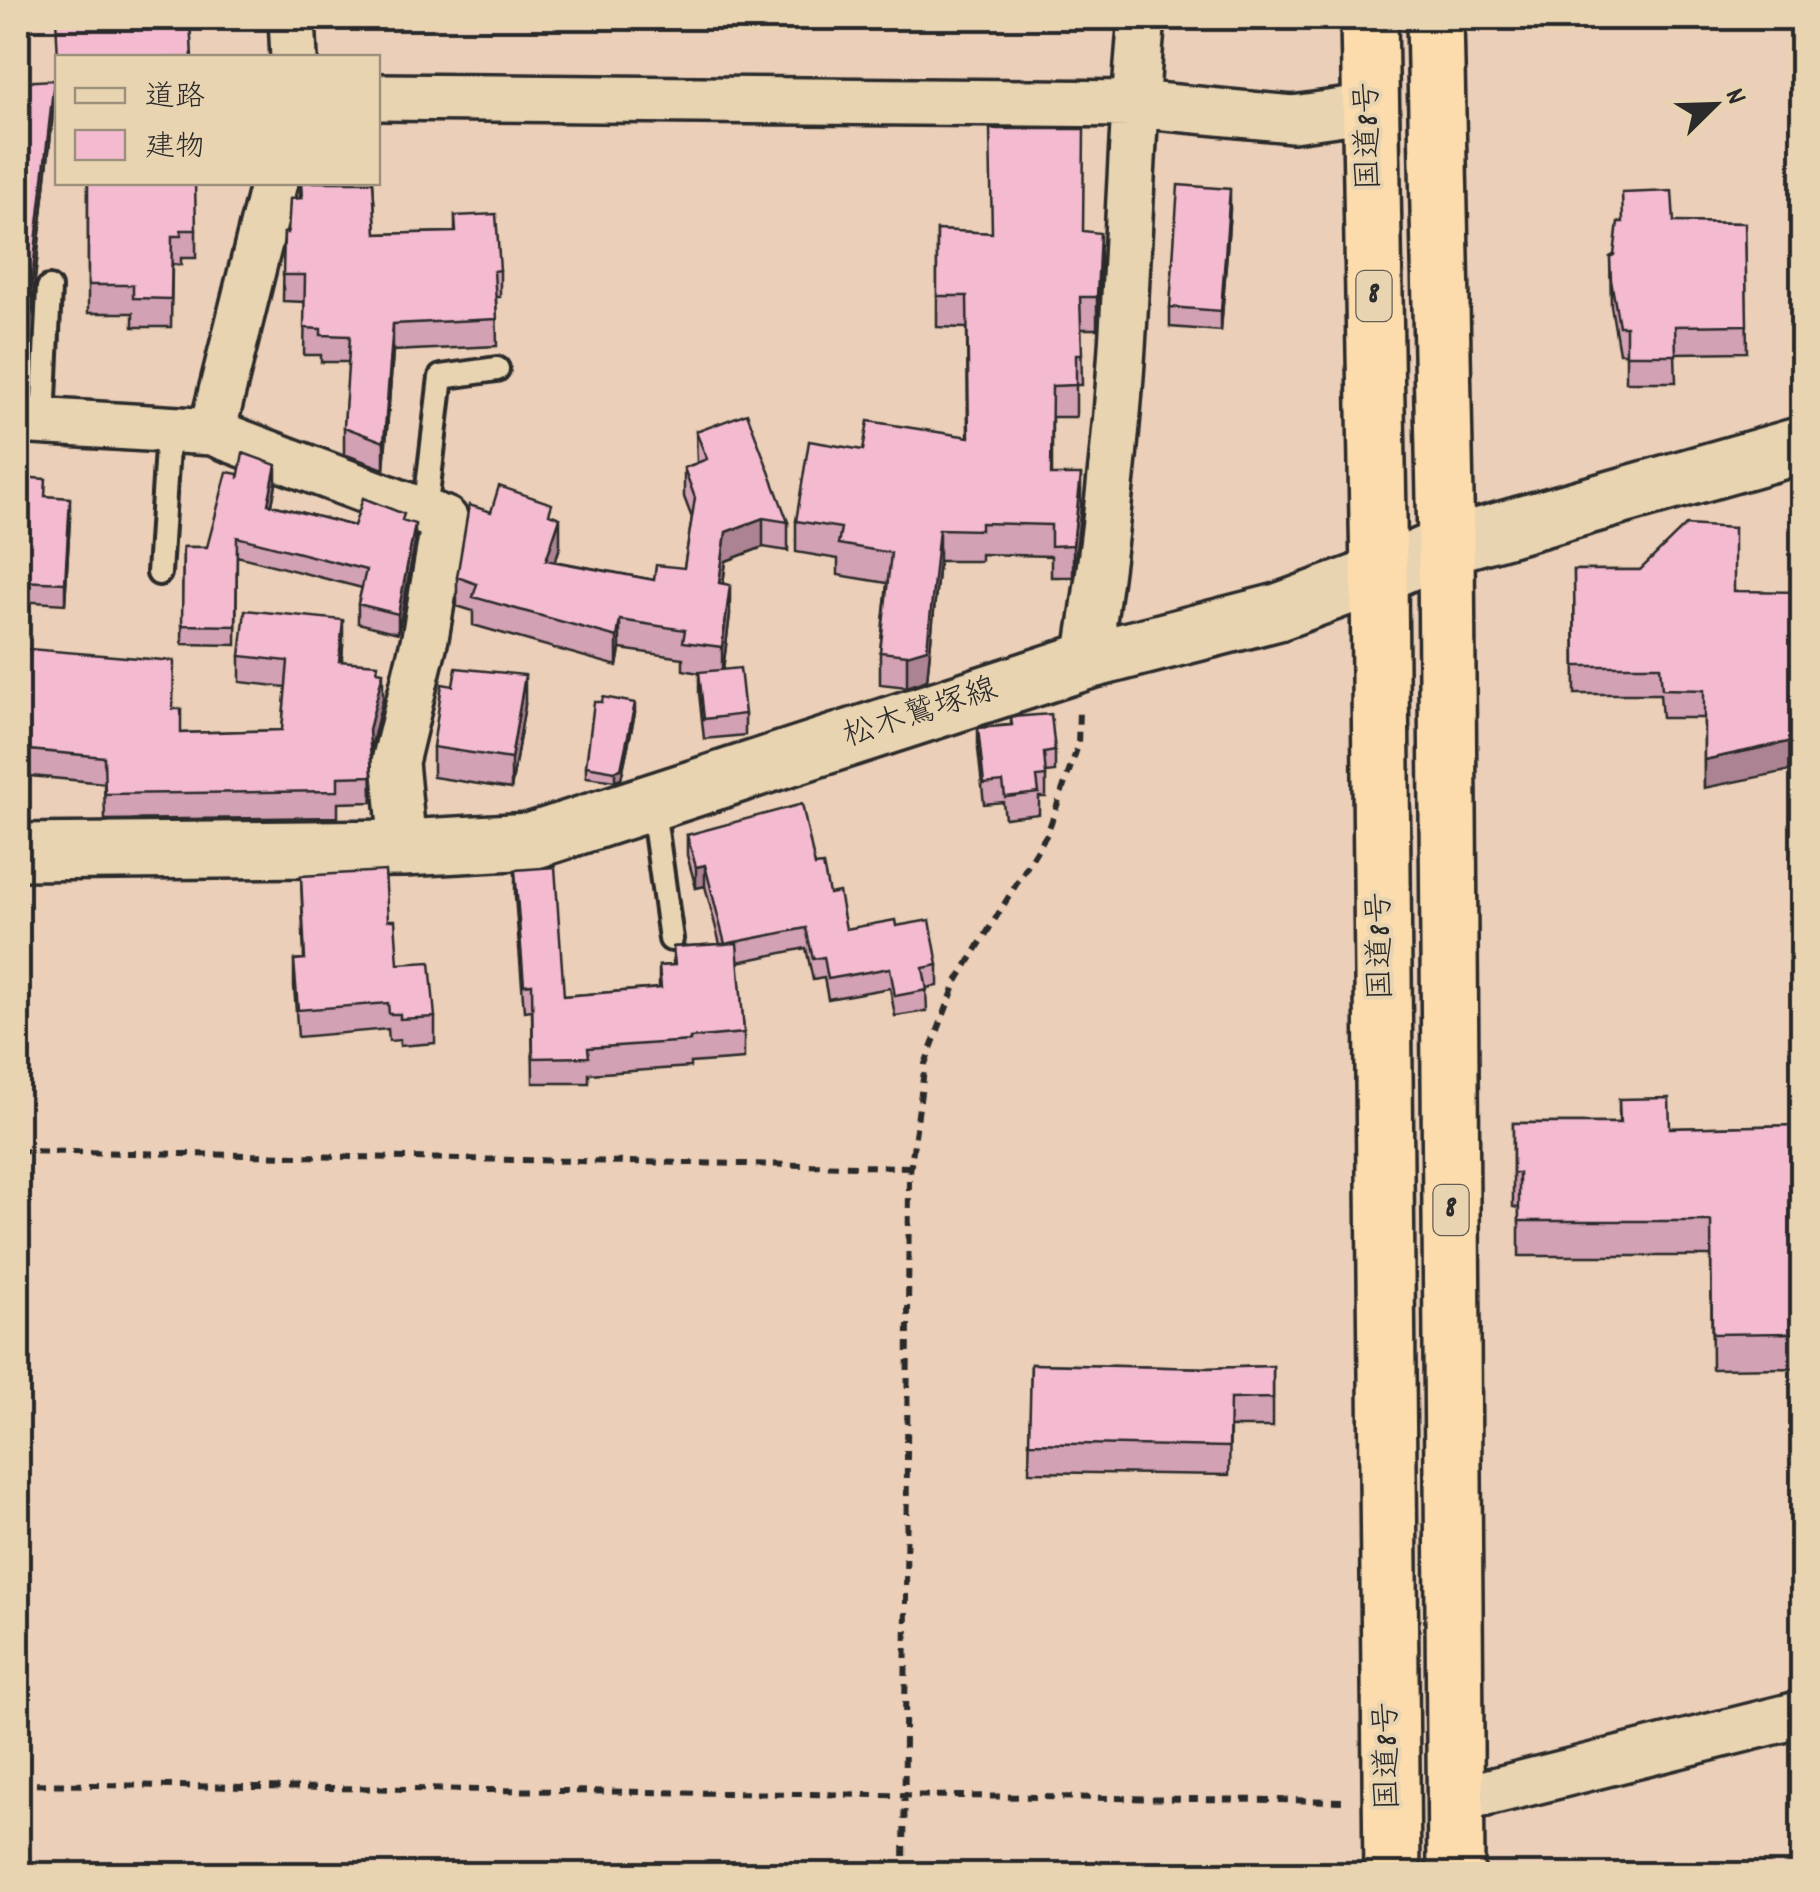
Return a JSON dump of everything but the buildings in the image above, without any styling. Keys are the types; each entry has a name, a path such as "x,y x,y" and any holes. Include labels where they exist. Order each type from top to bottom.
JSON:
{"highway":[{"name":"国道8号","path":"1369,18 1379,575 1392,1874"},
{"name":"国道8号","path":"1435,18 1446,546 1456,1874"}],"main road":[{"name":"松木鷲塚線","path":"18,852 402,848 532,842 1084,662 1278,612 1446,546 1802,445"}],"street":[{"path":"292,18 294,55"},
{"path":"1084,662 1108,523 1142,18"},
{"path":"380,97 1134,104 1293,119 1371,108"},
{"path":"212,432 273,185"},
{"path":"30,421 212,432 446,520 426,638 394,762 402,848"},
{"path":"1454,1801 1802,1714"}],"lane":[{"path":"30,421 50,288"},
{"path":"425,512 441,376 497,369"},
{"path":"159,573 168,432"},
{"path":"652,802 671,939"}],"path":[{"path":"904,1874 911,1167 925,1064 956,982 1047,834 1078,746 1084,662"},
{"path":"18,1151 911,1167"},
{"path":"18,1784 1390,1802"}]}
